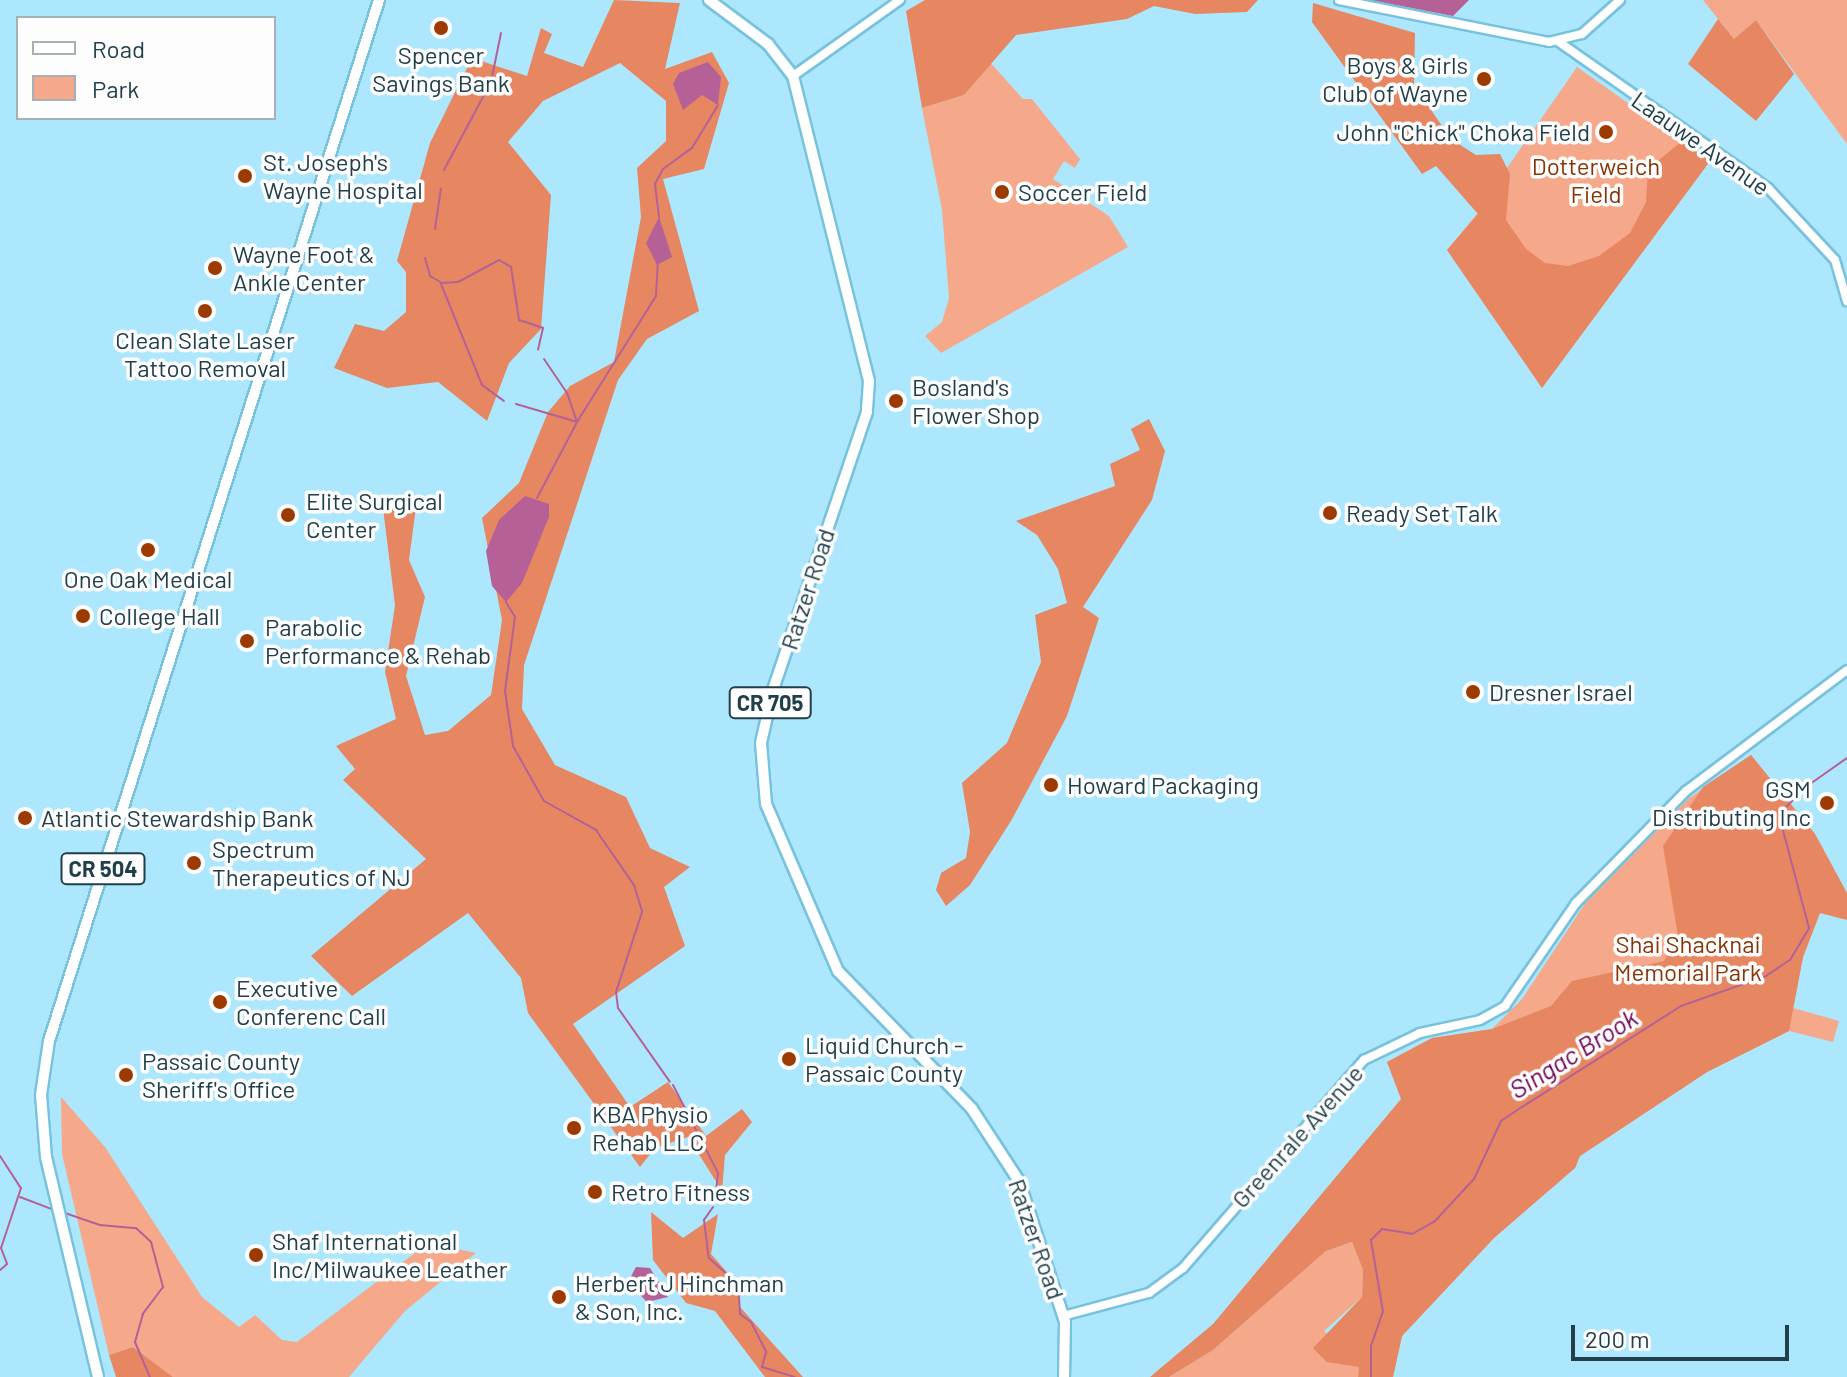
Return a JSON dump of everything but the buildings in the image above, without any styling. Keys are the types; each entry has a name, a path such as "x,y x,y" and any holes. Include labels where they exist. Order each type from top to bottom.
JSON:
{"main road":[{"name":"CR 504","path":"98,1377 57,1210 42,1109 52,1028 379,0"},
{"name":"Ratzer Road","path":"709,0 768,44 793,76 864,351 869,392 773,690 761,743 763,792 838,971 972,1109 1003,1152 1037,1228 1063,1316 1064,1377"}],"street":[{"path":"793,76 900,0"},
{"path":"1339,0 1397,16 1559,42 1582,34 1620,0"},
{"name":"Laauwe Avenue","path":"1559,42 1768,188 1835,260 1847,301"},
{"name":"Greenrale Avenue","path":"1063,1316 1149,1293 1183,1268 1364,1060 1420,1033 1480,1020 1505,1006 1576,903 1686,791 1847,670"}],"green space":[{"path":"614,0 680,3 665,69 712,52 729,83 704,169 663,179 699,311 647,339 618,380 524,665 522,709 555,765 626,797 650,848 690,867 664,887 685,946 573,1024 630,1107 668,1082 706,1136 742,1109 752,1122 725,1155 722,1191 688,1137 655,1148 640,1167 528,1013 521,978 468,913 352,996 311,956 426,859 343,780 355,769 336,746 396,719 385,672 395,605 382,500 416,507 409,560 425,597 406,676 425,735 448,731 491,695 502,620 482,518 519,483 548,412 570,386 614,362 641,217 637,168 666,141 666,101 620,63 543,101 508,142 551,195 541,329 509,363 487,421 438,382 387,388 334,368 355,324 384,331 406,312 406,272 397,261 430,143 472,58 527,76 541,28 552,34 544,53 583,67"},
{"path":"925,0 1258,0 1247,12 1195,14 1154,6 1127,19 1016,35 964,95 922,108 906,11"},
{"path":"1703,0 1847,0 1847,144 1756,20 1734,39"},
{"path":"1313,3 1415,33 1414,85 1451,139 1476,155 1500,154 1510,174 1506,220 1526,249 1545,263 1568,266 1599,256 1630,233 1646,202 1648,169 1681,142 1710,161 1542,388 1447,250 1478,214 1436,166 1422,174 1312,22"},
{"path":"1718,19 1734,39 1756,20 1794,74 1756,121 1688,64"},
{"path":"989,61 1023,99 1032,99 1080,159 1075,168 1064,161 1053,179 1109,216 1128,247 941,353 925,336 942,322 949,298 942,210 922,108 964,95"},
{"name":"Dotterweich Field","path":"1577,67 1710,161 1542,388 1447,250 1510,174 1507,168"},
{"path":"1149,419 1165,451 1152,500 1083,607 1099,618 1067,716 1011,821 970,885 946,906 936,890 941,873 966,858 970,832 962,783 1007,743 1041,662 1035,615 1067,603 1058,569 1037,535 1016,521 1115,486 1110,464 1140,450 1131,429"},
{"name":"Shai Shacknai Memorial Park","path":"1751,755 1815,834 1846,892 1820,913 1803,957 1793,1008 1839,1021 1833,1042 1789,1031 1707,1072 1580,1156 1575,1168 1494,1238 1402,1336 1393,1377 1169,1377 1213,1350 1326,1251 1352,1242 1363,1270 1362,1297 1324,1331 1359,1367 1402,1098 1387,1062 1432,1038 1492,1029 1522,999 1586,902 1688,799"},
{"name":"Shai Shacknai Memorial Park","path":"1751,755 1815,834 1847,893 1847,920 1820,913 1803,957 1789,1031 1707,1072 1580,1156 1575,1168 1494,1238 1402,1336 1393,1377 1358,1377 1359,1367 1327,1362 1313,1348 1362,1297 1363,1270 1352,1242 1326,1251 1213,1350 1169,1377 1150,1377 1213,1324 1401,1099 1387,1062 1432,1038 1492,1029 1551,1006 1572,981 1664,961 1678,936 1663,846 1703,787"},
{"path":"61,1097 105,1147 202,1297 239,1327 255,1315 282,1340 297,1342 428,1243 476,1253 405,1311 349,1377 173,1377 133,1347 109,1355 62,1154"},
{"path":"651,1212 683,1238 718,1214 711,1254 739,1286 740,1307 803,1377 765,1377 715,1311 686,1303 653,1260"},
{"path":"133,1347 173,1377 116,1377 109,1355"}],"shaded area":[{"path":"1369,0 1469,0 1453,16"},
{"path":"708,62 721,77 718,105 702,95 683,110 673,84 679,73"},
{"path":"659,217 672,257 657,265 646,243"},
{"path":"525,496 549,504 549,517 522,583 506,602 492,586 486,551 499,520"},
{"path":"636,1267 650,1268 668,1297 647,1302 628,1282"}],"waterway":[{"path":"444,170 491,82 501,33"},
{"path":"659,217 655,184 663,169 692,148 718,105"},
{"path":"435,229 441,188"},
{"path":"425,258 430,276 442,283 458,282 499,260 511,267 519,320 543,328 538,349"},
{"path":"516,404 577,422 656,296 658,263"},
{"path":"441,284 482,385 504,401"},
{"path":"537,498 577,422 567,393 544,359"},
{"path":"506,602 515,617 505,691 513,746 544,801 596,830 634,885 642,912 616,992 618,1008 670,1082"},
{"name":"Singac Brook","path":"1371,1377 1371,1346 1383,1312 1371,1240 1382,1229 1412,1234 1434,1222 1474,1179 1501,1121 1681,1006 1766,976 1790,960 1809,928 1779,815 1803,789 1847,758"},
{"path":"673,1085 718,1173 716,1193"},
{"path":"0,1156 21,1188 1,1248 7,1264 0,1270"},
{"path":"20,1197 52,1209"},
{"path":"713,1207 704,1220 709,1258 738,1284 740,1314 751,1322 766,1352 762,1367 794,1377"},
{"path":"62,1212 100,1225 136,1228 151,1242 163,1287 143,1314 135,1342 150,1377"}],"place":[{"name":"Spencer Savings Bank","path":"441,28"},
{"name":"Boys & Girls Club of Wayne","path":"1484,79"},
{"name":"John \"Chick\" Choka Field","path":"1606,132"},
{"name":"St. Joseph's Wayne Hospital","path":"245,176"},
{"name":"Soccer Field","path":"1002,192"},
{"name":"Wayne Foot & Ankle Center","path":"215,268"},
{"name":"Clean Slate Laser Tattoo Removal","path":"205,311"},
{"name":"Bosland's Flower Shop","path":"896,401"},
{"name":"Ready Set Talk","path":"1330,513"},
{"name":"Elite Surgical Center","path":"288,515"},
{"name":"One Oak Medical","path":"148,550"},
{"name":"College Hall","path":"83,616"},
{"name":"Parabolic Performance & Rehab","path":"247,641"},
{"name":"Dresner Israel","path":"1473,692"},
{"name":"Howard Packaging","path":"1051,785"},
{"name":"GSM Distributing Inc","path":"1827,803"},
{"name":"Atlantic Stewardship Bank","path":"25,818"},
{"name":"Spectrum Therapeutics of NJ","path":"194,863"},
{"name":"Executive Conferenc Call","path":"220,1002"},
{"name":"Liquid Church - Passaic County","path":"789,1059"},
{"name":"Passaic County Sheriff's Office","path":"126,1075"},
{"name":"KBA Physio Rehab LLC","path":"574,1128"},
{"name":"Retro Fitness","path":"595,1192"},
{"name":"Shaf International Inc/Milwaukee Leather","path":"256,1255"},
{"name":"Herbert J Hinchman & Son, Inc.","path":"559,1297"}]}
